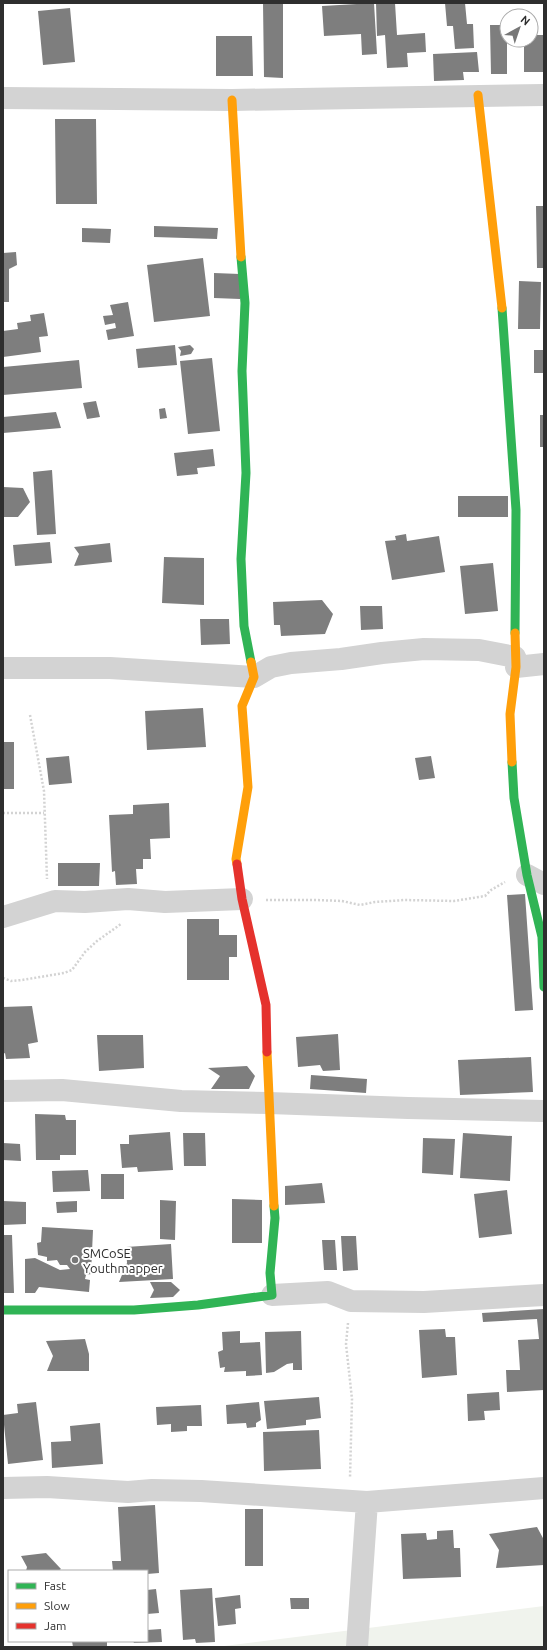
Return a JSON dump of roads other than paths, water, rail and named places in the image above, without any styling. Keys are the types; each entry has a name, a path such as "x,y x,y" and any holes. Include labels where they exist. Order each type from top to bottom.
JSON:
{"street":[{"path":"478,95 504,330 516,510 516,662 510,714 514,798 535,880 543,937 544,987"},
{"path":"3,98 232,100 544,95"},
{"path":"232,100 238,226 245,303 242,371 246,473 241,559 244,626 254,677 242,706 248,786 236,859 242,899 266,1005 275,1218 270,1273 272,1295"},
{"path":"3,668 110,668 254,677 271,667 291,663 341,660 382,652 424,649 479,650 516,662 544,664"},
{"path":"3,917 55,901 85,902 128,899 165,902 242,899"},
{"path":"3,1091 62,1090 181,1101 544,1111"},
{"path":"3,1310 83,1312 153,1309 217,1303 272,1295 328,1292 351,1301 424,1302 544,1295"},
{"path":"3,1488 47,1486 128,1492 152,1490 209,1492 358,1502 544,1488"},
{"path":"357,1647 358,1502"}],"place":[{"name":"SMCoSE Youthmapper","path":"75,1260"}]}
